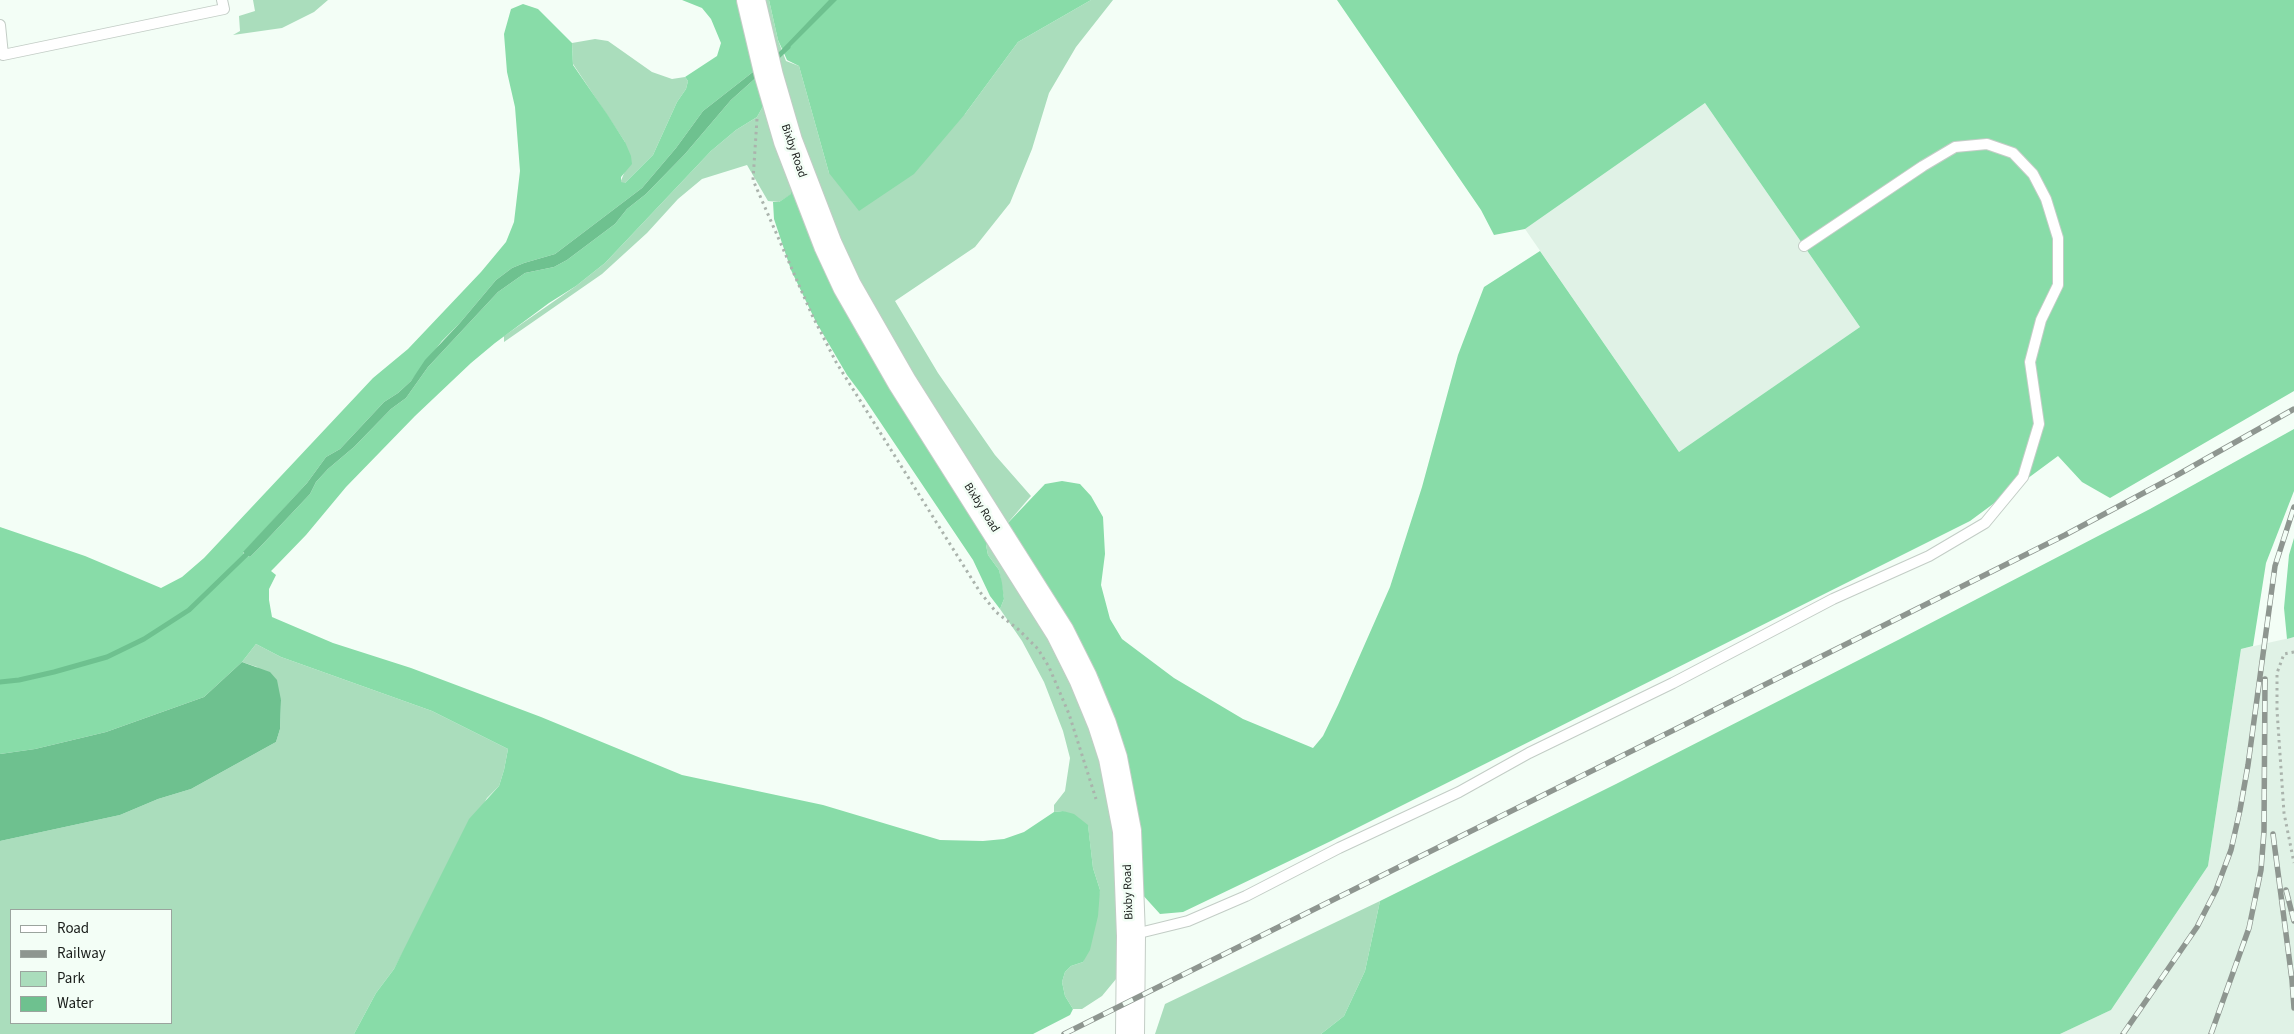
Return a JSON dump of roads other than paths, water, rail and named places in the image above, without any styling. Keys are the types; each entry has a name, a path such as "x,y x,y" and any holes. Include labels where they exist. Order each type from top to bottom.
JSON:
{"street":[{"name":"Bixby Road","path":"751,0 766,65 788,141 811,202 848,286 902,382 1060,632 1087,687 1113,758 1121,793 1126,831 1130,936 1130,1034"}],"lane":[{"path":"0,25 3,55 224,9 222,0"},
{"path":"1130,936 1188,921 1246,896 1339,848 1458,792 1529,753 1673,683 1833,599 1929,556 1985,523 2023,477 2039,424 2030,362 2041,320 2058,286 2058,238 2046,199 2033,174 2013,153 1987,144 1955,148 1923,166 1804,246"}],"water":[{"path":"829,0 837,0 784,53 783,48"},
{"path":"758,68 759,75 731,100 685,154 646,194 627,209 615,224 567,260 554,267 525,273 498,292 428,367 406,398 391,409 354,447 328,469 316,482 310,494 260,547 250,557 243,552 307,483 326,457 340,449 384,402 411,381 425,360 459,324 496,280 512,268 555,254 642,188 676,148 703,111"},
{"path":"242,662 270,672 277,680 281,700 280,729 276,742 191,789 158,799 120,815 0,841 0,754 35,749 106,732 204,697"}],"waterway":[{"path":"774,60 788,47"},
{"path":"0,682 54,672 107,657 144,639 189,610 250,551"}],"railway":[{"path":"1064,1034 2065,535 2179,474 2294,409"},
{"path":"2123,1034 2197,927 2216,890 2231,850 2248,765 2275,566 2294,507"},
{"path":"2211,1034 2249,928 2261,870 2264,831 2265,679"},
{"path":"2273,834 2294,1008"},
{"path":"2286,890 2294,921"}]}
